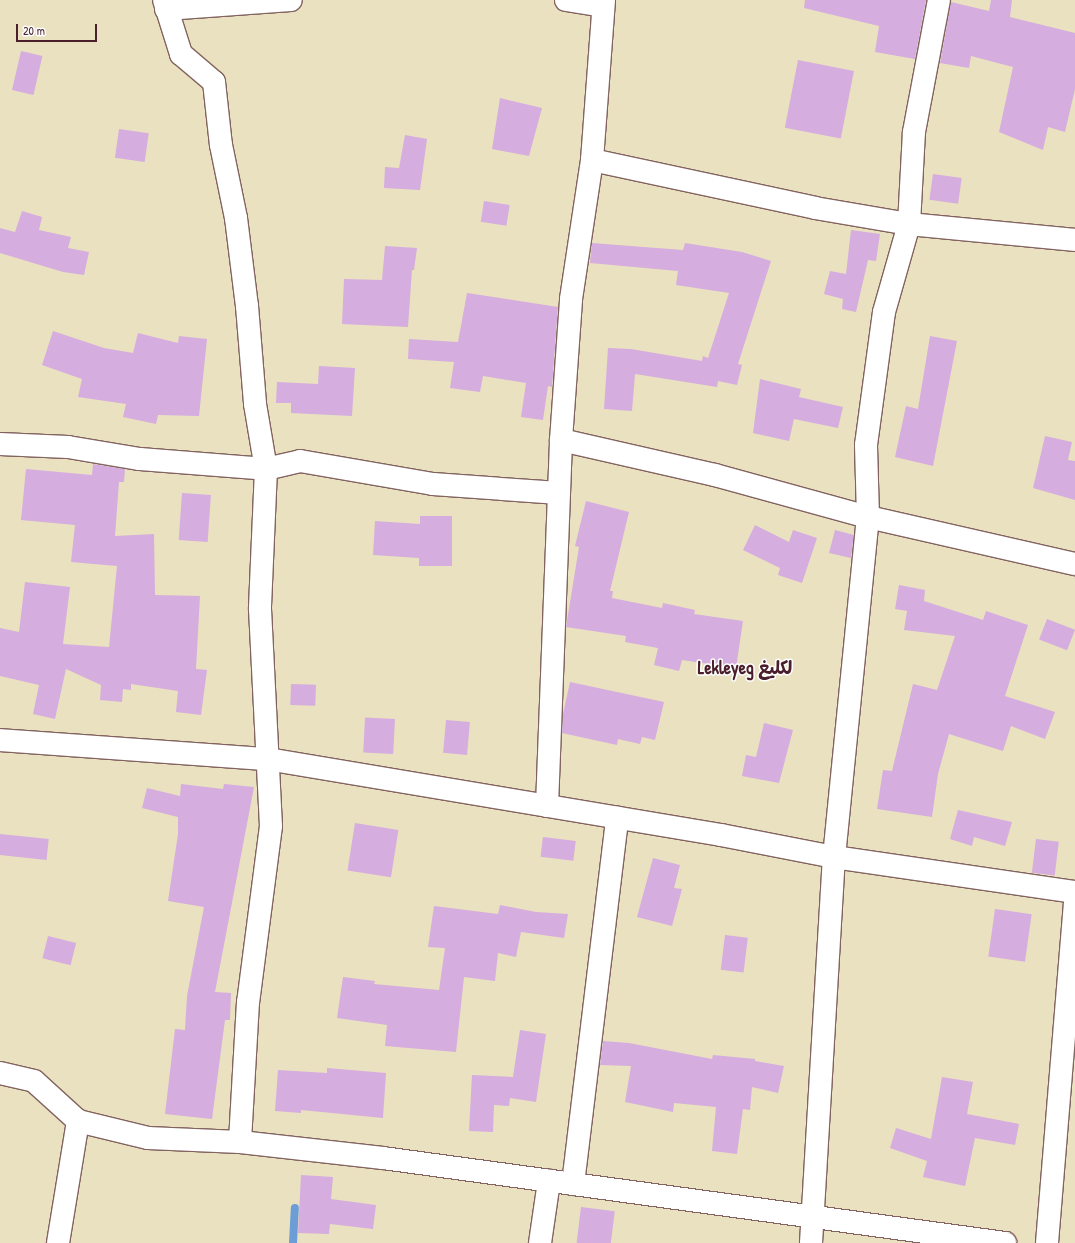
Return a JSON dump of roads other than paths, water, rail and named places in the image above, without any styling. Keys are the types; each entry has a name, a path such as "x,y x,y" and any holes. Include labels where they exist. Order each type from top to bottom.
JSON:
{"street":[{"path":"240,1142 248,1002 271,826 260,609 266,469 256,404 248,306 236,218 221,145 214,82 182,54 165,5 290,0"},
{"path":"547,806 561,440 571,299 592,160 603,3 566,0"},
{"path":"811,1243 834,857 868,517 866,445 884,312 909,224 914,132 939,0"},
{"path":"592,160 815,208 909,224 1075,240"},
{"path":"561,440 715,475 868,517 1075,564"},
{"path":"0,444 68,447 140,459 266,469 300,462 433,484 559,493"},
{"path":"0,740 267,759 617,818 834,857 1075,892"},
{"path":"573,1184 617,818"},
{"path":"1047,1243 1075,900"},
{"path":"0,1073 34,1081 78,1121 148,1138 240,1142 573,1184 813,1218 1005,1243"},
{"path":"58,1243 78,1121"},
{"path":"540,1243 549,1181"}],"waterway":[{"path":"293,1243 295,1208"}],"district":[{"name":"Lekleyeg لكليغ","path":"745,668"}]}
